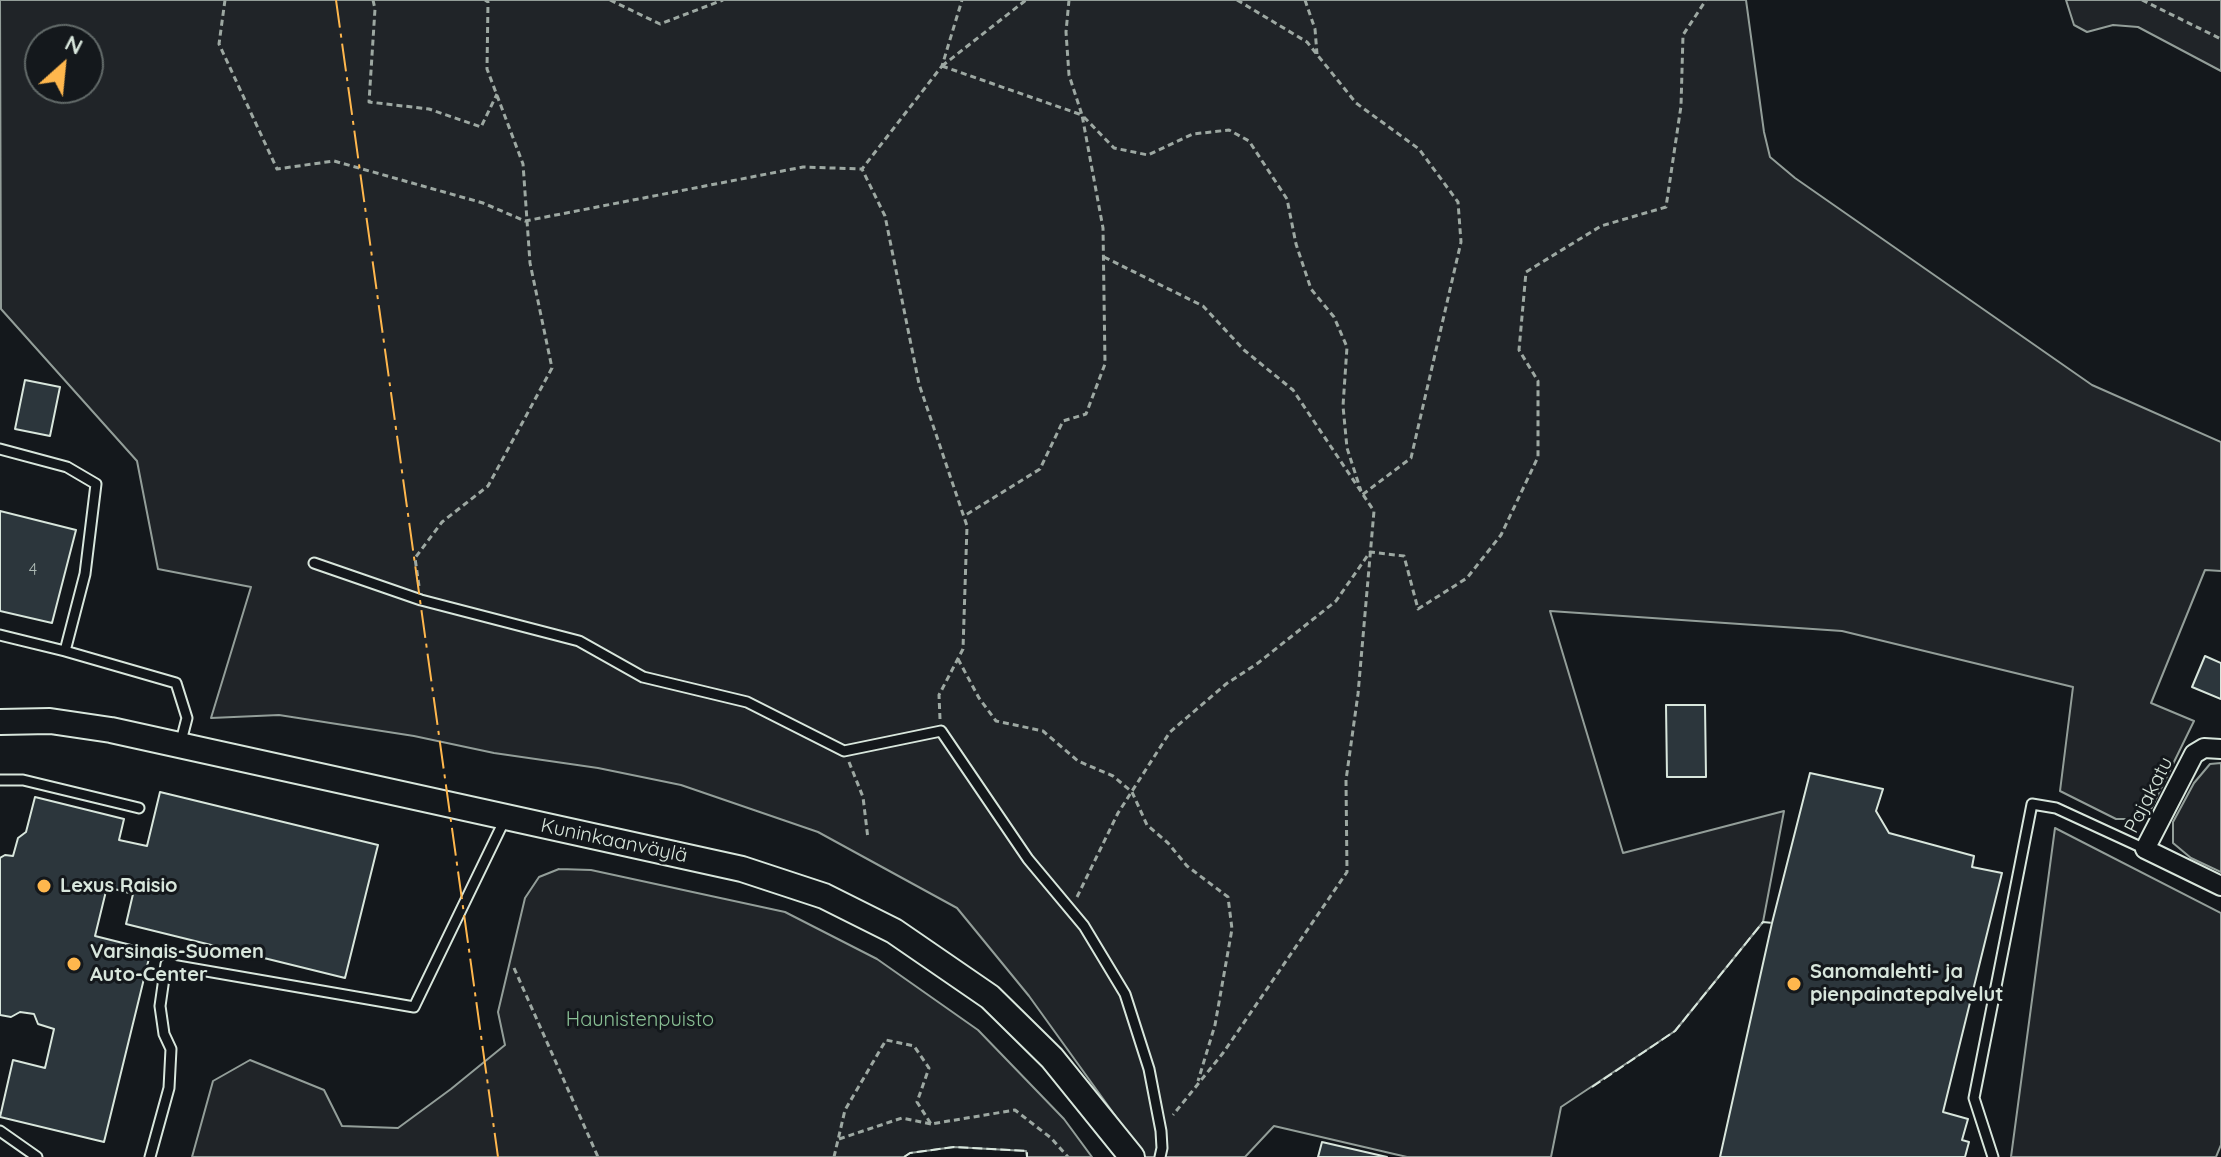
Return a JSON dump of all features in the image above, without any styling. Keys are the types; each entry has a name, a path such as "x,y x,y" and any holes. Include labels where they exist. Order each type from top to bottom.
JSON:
{"street":[{"name":"Kuninkaanväylä","path":"0,722 81,724 742,869 824,896 894,931 971,983 1027,1032 1082,1093 1132,1157"},
{"name":"Pajakatu","path":"2221,749 2204,748 2194,754 2145,849 2221,886"}],"lane":[{"path":"0,449 67,467 96,484 85,574 65,651"},
{"path":"314,563 421,600 579,641 643,677 747,702 844,751 941,731 1028,859 1084,926 1125,994 1149,1069 1161,1131 1160,1157"},
{"path":"0,635 176,683 187,718 180,745"},
{"path":"0,780 23,780 139,808"},
{"path":"1993,1157 1974,1098 2032,804 2056,808 2145,849"},
{"path":"150,1157 169,1088 171,1049 164,1034 160,1006 166,964 414,1007 506,817"},
{"path":"0,1131 37,1157"}],"path":[{"path":"225,0 219,44 277,169 334,161 483,203 525,221 803,167 862,169"},
{"path":"373,0 369,102 429,109 481,127 497,94"},
{"path":"421,600 415,558 442,522 488,486 552,368 530,263 523,164 487,69 488,2 485,0"},
{"path":"610,0 660,24 723,0"},
{"path":"942,66 961,1 955,0"},
{"path":"862,169 942,66 1026,0"},
{"path":"964,516 1040,469 1063,421 1086,414 1105,364 1103,228 1082,115 1069,75 1066,32 1069,0"},
{"path":"1237,0 1307,42 1356,103 1419,149 1458,202 1461,242 1411,458 1362,495"},
{"path":"1370,552 1404,556 1418,609 1467,578 1501,535 1538,457 1538,381 1519,350 1526,272 1601,226 1666,207 1681,106 1683,35 1706,0"},
{"path":"2142,0 2221,39"},
{"path":"1308,1 1317,54"},
{"path":"942,66 1082,115 1114,148 1148,155 1193,134 1229,130 1249,141 1287,199 1296,244 1311,289 1334,317 1347,347 1343,406 1347,448 1362,495"},
{"path":"862,169 885,216 919,384 967,526 963,649 939,695 941,731"},
{"path":"1104,257 1203,306 1244,350 1293,390 1374,511 1371,567 1346,780 1347,872 1257,1005 1161,1131"},
{"path":"1069,911 1101,844 1170,732 1226,684 1258,663 1336,601 1370,552"},
{"path":"958,659 979,698 996,721 1043,731 1078,761 1103,769 1132,792 1147,825 1168,843 1187,866 1228,897 1232,929 1215,1025 1197,1086"},
{"path":"844,751 863,797 868,839"},
{"path":"514,968 598,1157"},
{"path":"834,1157 845,1110 886,1040 914,1046 929,1068 917,1102 931,1124"},
{"path":"839,1139 902,1118 931,1124 1015,1110 1051,1138 1068,1157"}],"green space":[{"path":"0,0 1746,0 1770,157 1795,178 2092,385 2221,442 2221,571 2205,570 2151,703 2194,721 2151,809 2135,819 2116,819 2060,791 2073,687 1842,631 1550,611 1623,853 1784,811 1763,922 1675,1031 1561,1107 1551,1157 1407,1157 1274,1126 1245,1157 1145,1157 1029,996 957,908 818,832 681,785 598,768 279,715 211,718 251,587 158,569 137,461 1,309"},
{"path":"2066,0 2221,0 2221,71 2138,27 2113,25 2087,32 2074,25"},
{"path":"2221,763 2221,872 2191,858 2173,843 2173,822 2194,783 2210,764"},
{"path":"2055,828 2221,913 2221,1145 2216,1157 2011,1157"},
{"name":"Haunistenpuisto","path":"559,869 591,870 785,912 877,959 978,1030 1064,1119 1092,1157 1027,1157 1026,1151 954,1147 910,1153 904,1157 192,1157 213,1081 250,1060 324,1090 342,1126 398,1128 451,1089 505,1045 498,1012 525,898 539,877"}],"building":[{"path":"25,380 60,387 50,436 15,429"},
{"path":"0,511 76,530 52,623 0,611"},
{"path":"2205,656 2221,663 2221,699 2192,687"},
{"path":"1666,705 1705,705 1706,777 1667,777"},
{"path":"1810,773 1883,789 1876,811 1889,833 1974,856 1972,867 2002,873 1943,1112 1968,1119 1962,1140 1969,1142 1965,1157 1720,1157 1772,923"},
{"name":"Varsinais-Suomen Auto-Center","path":"160,792 378,845 345,978 126,924 133,894 107,887 95,936 151,950 104,1142 0,1117 13,1060 45,1068 54,1029 38,1024 34,1014 20,1012 11,1017 0,1015 0,858 13,856 18,838 26,832 35,797 124,819 119,840 147,846"},
{"path":"1322,1142 1387,1157 1318,1157"}],"fence":[{"path":"1592,1087 1675,1031 1763,922 1772,923"},
{"path":"904,1157 910,1153 954,1147 1027,1151 1027,1157"}],"power":[{"path":"336,0 498,1157"}],"place":[{"name":"Lexus Raisio","path":"44,886"},
{"name":"Varsinais-Suomen Auto-Center","path":"74,964"},
{"name":"Sanomalehti- ja pienpainatepalvelut","path":"1794,984"}]}
